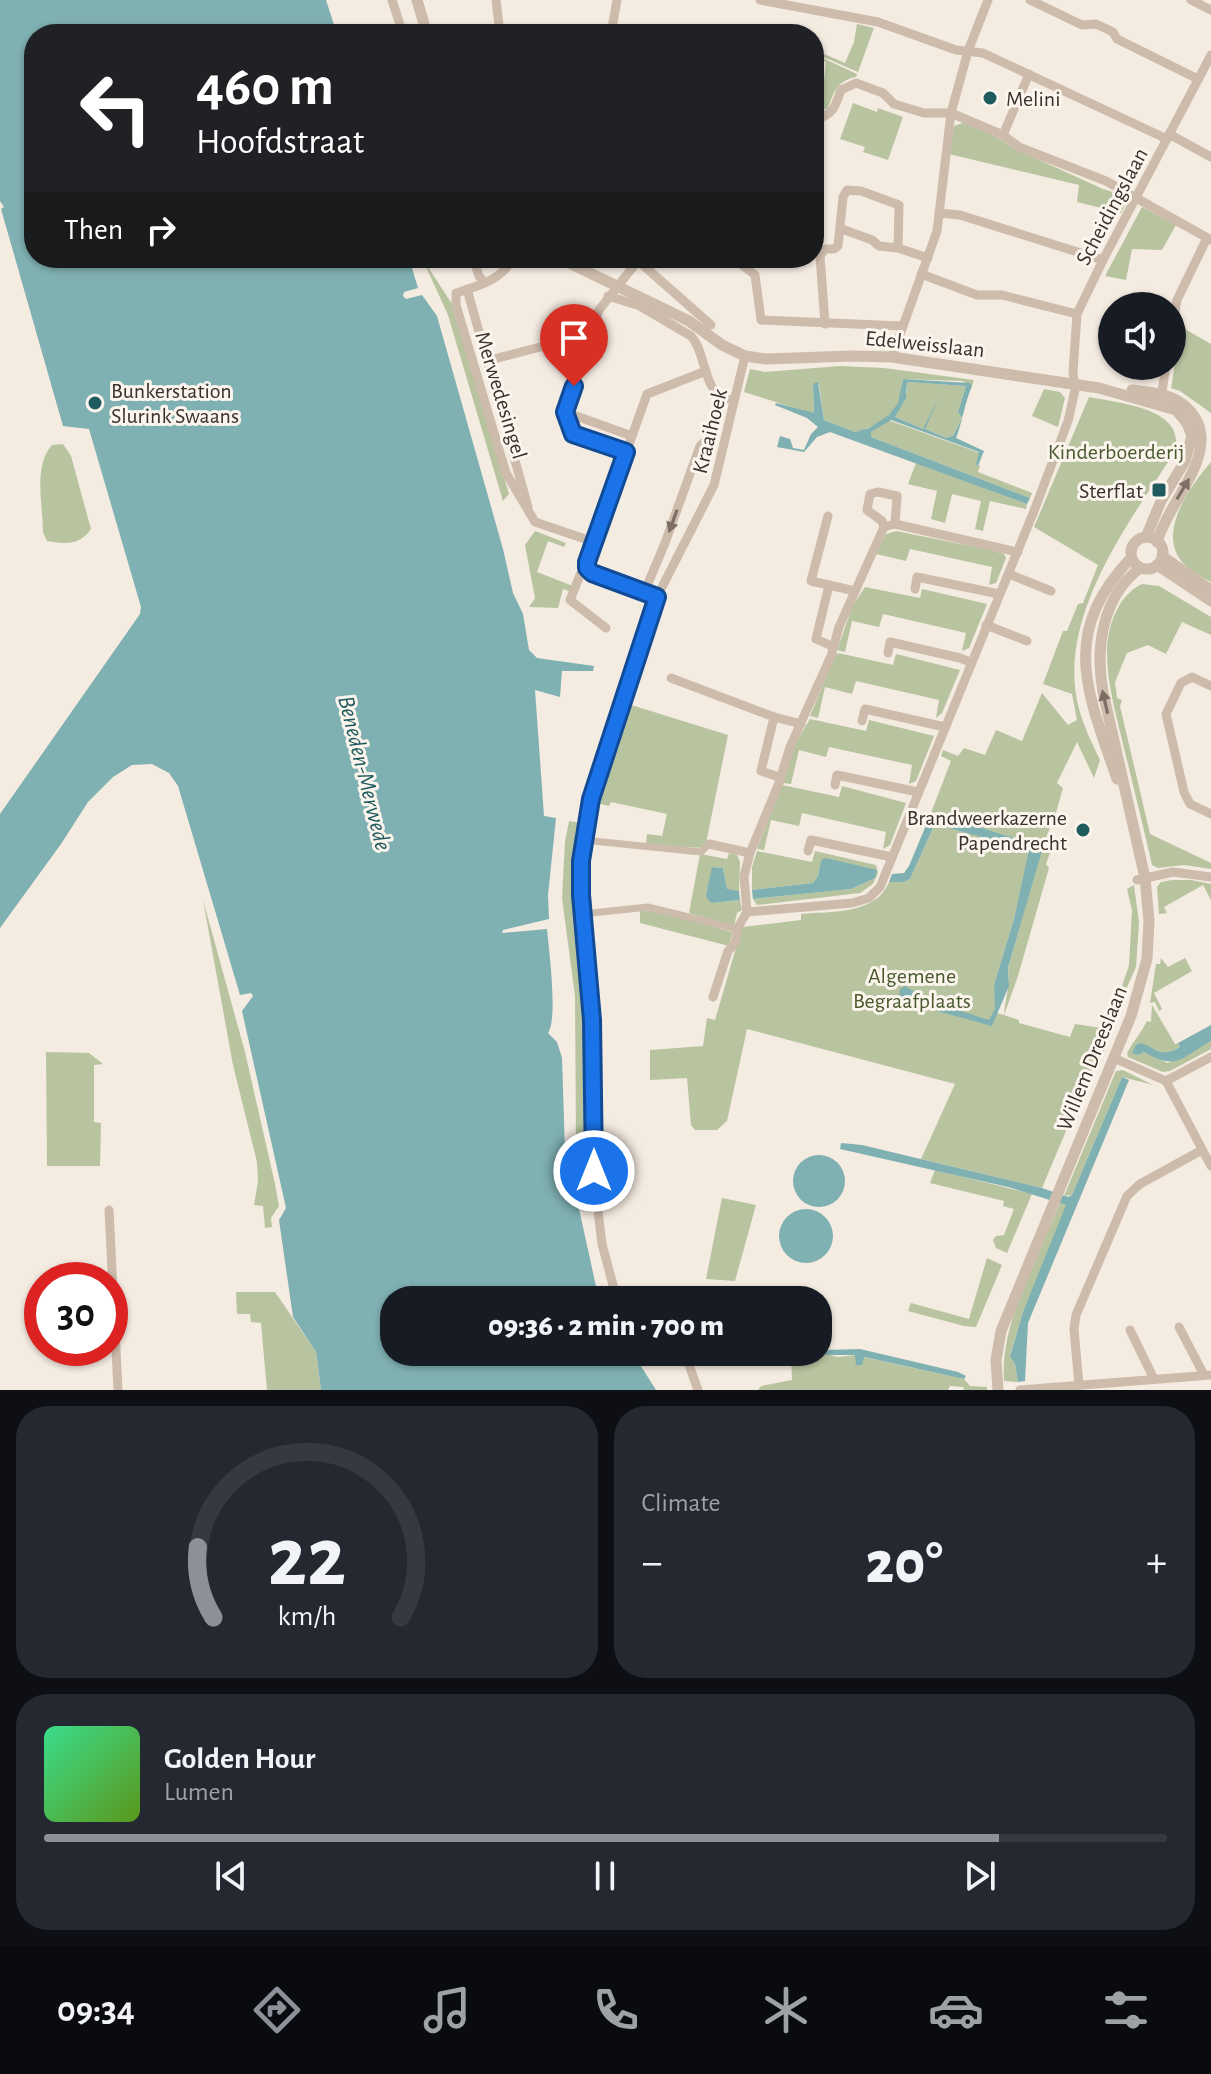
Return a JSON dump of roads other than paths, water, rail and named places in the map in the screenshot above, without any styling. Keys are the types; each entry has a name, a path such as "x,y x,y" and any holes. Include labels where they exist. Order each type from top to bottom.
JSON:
{"street":[{"path":"392,0 400,24"},
{"path":"417,0 424,24"},
{"path":"496,0 499,24"},
{"path":"613,24 617,0"},
{"path":"760,0 878,22 956,50 983,53 1211,157"},
{"path":"829,13 830,0"},
{"path":"892,357 937,231 951,113 968,51 988,0"},
{"path":"1030,0 1082,25 1096,24 1113,32 1117,39 1204,76"},
{"path":"1191,0 1211,10"},
{"name":"Scheidingslaan","path":"747,912 852,903 869,898 880,887 967,676 970,662 1018,552 1068,421 1074,383 1077,314 1168,136 1204,76 1211,55"},
{"path":"1003,135 1029,74"},
{"path":"824,116 833,112 841,90 856,83 883,93 894,104 924,113 951,113 1003,135 1019,147 1106,181 1209,239 1181,292"},
{"path":"824,250 838,246 843,197 847,190 861,191 899,205 898,248"},
{"path":"939,213 960,215 1103,260"},
{"path":"842,229 872,240 879,246 898,248 928,258"},
{"path":"476,268 484,282"},
{"path":"461,291 504,273 507,268"},
{"path":"580,268 689,321 722,345 745,356"},
{"path":"626,452 573,434 565,412 599,310 630,268"},
{"path":"645,268 711,325"},
{"path":"746,268 755,275 761,320 902,326"},
{"path":"821,268 825,324"},
{"path":"921,274 977,295 1002,295 1077,314"},
{"name":"Merwedesingel","path":"461,291 486,361 527,498 529,514"},
{"name":"Merwedesingel","path":"461,291 456,305 506,473 529,514"},
{"path":"608,296 640,306 691,336 698,343 716,393 722,398 735,400"},
{"path":"486,361 544,346 582,360"},
{"name":"Edelweisslaan","path":"745,356 766,359 892,357 1074,383 1184,403 1196,417 1202,435"},
{"name":"Kraaihoek","path":"613,1286 602,1244 595,1187 592,1020 583,914 583,840 594,788 657,597 714,485 745,356"},
{"path":"606,628 570,600 580,575 587,568 647,394 706,371"},
{"path":"1161,399 1164,380"},
{"path":"644,593 700,446 713,433 722,398"},
{"path":"565,412 632,436"},
{"path":"1202,435 1198,464 1152,540 1160,560 1211,601"},
{"path":"529,514 535,522 594,542"},
{"path":"828,516 811,581 855,591"},
{"path":"713,997 728,951 735,943 737,929 747,912 744,876 750,853 855,591 890,526 1018,552"},
{"name":"Willem Dreeslaan","path":"998,1390 996,1360 1001,1331 1144,978 1149,921 1103,692 1099,650 1105,620 1115,596 1136,563 1134,544 1152,540"},
{"path":"1136,563 1149,569 1160,560"},
{"path":"1160,560 1211,590"},
{"path":"587,568 592,573 657,597"},
{"path":"1009,574 1051,591"},
{"path":"915,589 917,577 999,594"},
{"path":"829,585 816,639 832,646"},
{"path":"986,625 1027,641"},
{"path":"888,653 890,642 970,662"},
{"path":"1211,686 1192,677 1181,683 1166,714 1184,792 1190,804 1211,814"},
{"path":"671,678 774,717 801,724"},
{"path":"862,721 865,709 945,727"},
{"path":"774,717 761,771 779,777"},
{"path":"835,785 837,775 918,792"},
{"path":"583,840 701,852 709,844 750,853"},
{"path":"808,851 811,840 892,857"},
{"path":"1141,879 1173,872 1211,877"},
{"path":"583,914 648,907 737,929"},
{"path":"1166,1081 1211,1057"},
{"path":"1114,1058 1166,1081 1211,1166"},
{"path":"1079,1385 1074,1329 1076,1315 1123,1203 1136,1187 1202,1150"},
{"path":"109,1210 118,1390"},
{"path":"1020,1390 1208,1375 1179,1327"},
{"path":"1130,1330 1154,1379"},
{"path":"689,1366 698,1390"}],"water":[{"name":"Beneden-Merwede","path":"0,0 326,0 334,24 24,24 24,268 412,268 418,288 404,292 403,296 406,299 422,295 437,316 513,593 523,614 529,650 537,658 594,666 593,671 562,671 560,697 535,690 544,816 556,818 548,895 549,919 503,930 502,933 547,929 553,999 548,1033 557,1042 562,1058 565,1151 574,1170 576,1195 596,1286 380,1286 380,1366 641,1366 656,1390 321,1390 316,1352 293,1317 279,1220 286,1208 242,1011 253,996 251,993 240,995 178,786 169,773 152,764 132,765 113,777 88,802 0,928 0,814 140,614 141,607 89,429 63,426 1,209 4,207 0,201"},
{"path":"903,379 970,383 972,386 962,418 958,412 966,386 907,382 906,398 895,417 923,429 939,397 925,429 946,438 953,436 962,418 956,438 984,451 978,466 979,452 891,420 871,432 871,437 1030,498 1027,504 830,432 817,437 804,452 777,447 780,436 790,439 793,448 804,450 818,427 807,418 775,405 814,413 813,384 818,382 824,420 855,432 869,428 889,415 898,403"},
{"path":"947,817 1043,847 1008,968 1009,986 992,1026 915,1005 899,996 900,989 905,986 933,1002 989,1020 995,1009 994,985 1014,919 1029,850 938,825 933,828 910,879 889,882 892,874 904,873 909,866 929,818"},
{"path":"826,858 877,870 875,878 851,889 753,899 752,890 813,883 818,876 821,860"},
{"path":"712,867 723,868 727,889 739,891 740,900 712,903 708,900 706,895"},
{"path":"1211,1025 1211,1041 1179,1060 1164,1061 1144,1052 1139,1055 1132,1053 1141,1043 1160,1052 1168,1052"},
{"path":"1122,1077 1129,1080 1028,1323 1025,1381 1018,1382 1015,1364 1010,1356 1023,1312 1066,1205 1008,1187 840,1149 841,1143 862,1145 1068,1197 1072,1195"},
{"path":"819,1155 837,1163 845,1181 837,1199 819,1207 801,1199 793,1181 801,1163"},
{"path":"806,1209 825,1217 833,1236 825,1255 806,1263 787,1255 779,1236 787,1217"},
{"path":"860,1349 966,1376 964,1379 864,1357 862,1365 856,1365 855,1355 832,1355 832,1350"}],"place":[{"name":"Melini","path":"990,98"},
{"name":"Bunkerstation Slurink Swaans","path":"95,403"},
{"name":"Sterflat","path":"1159,490"},
{"name":"Brandweerkazerne Papendrecht","path":"1083,830"}],"park label":[{"name":"Kinderboerderij","path":"1116,451"},
{"name":"Algemene Begraafplaats","path":"912,988"}]}
